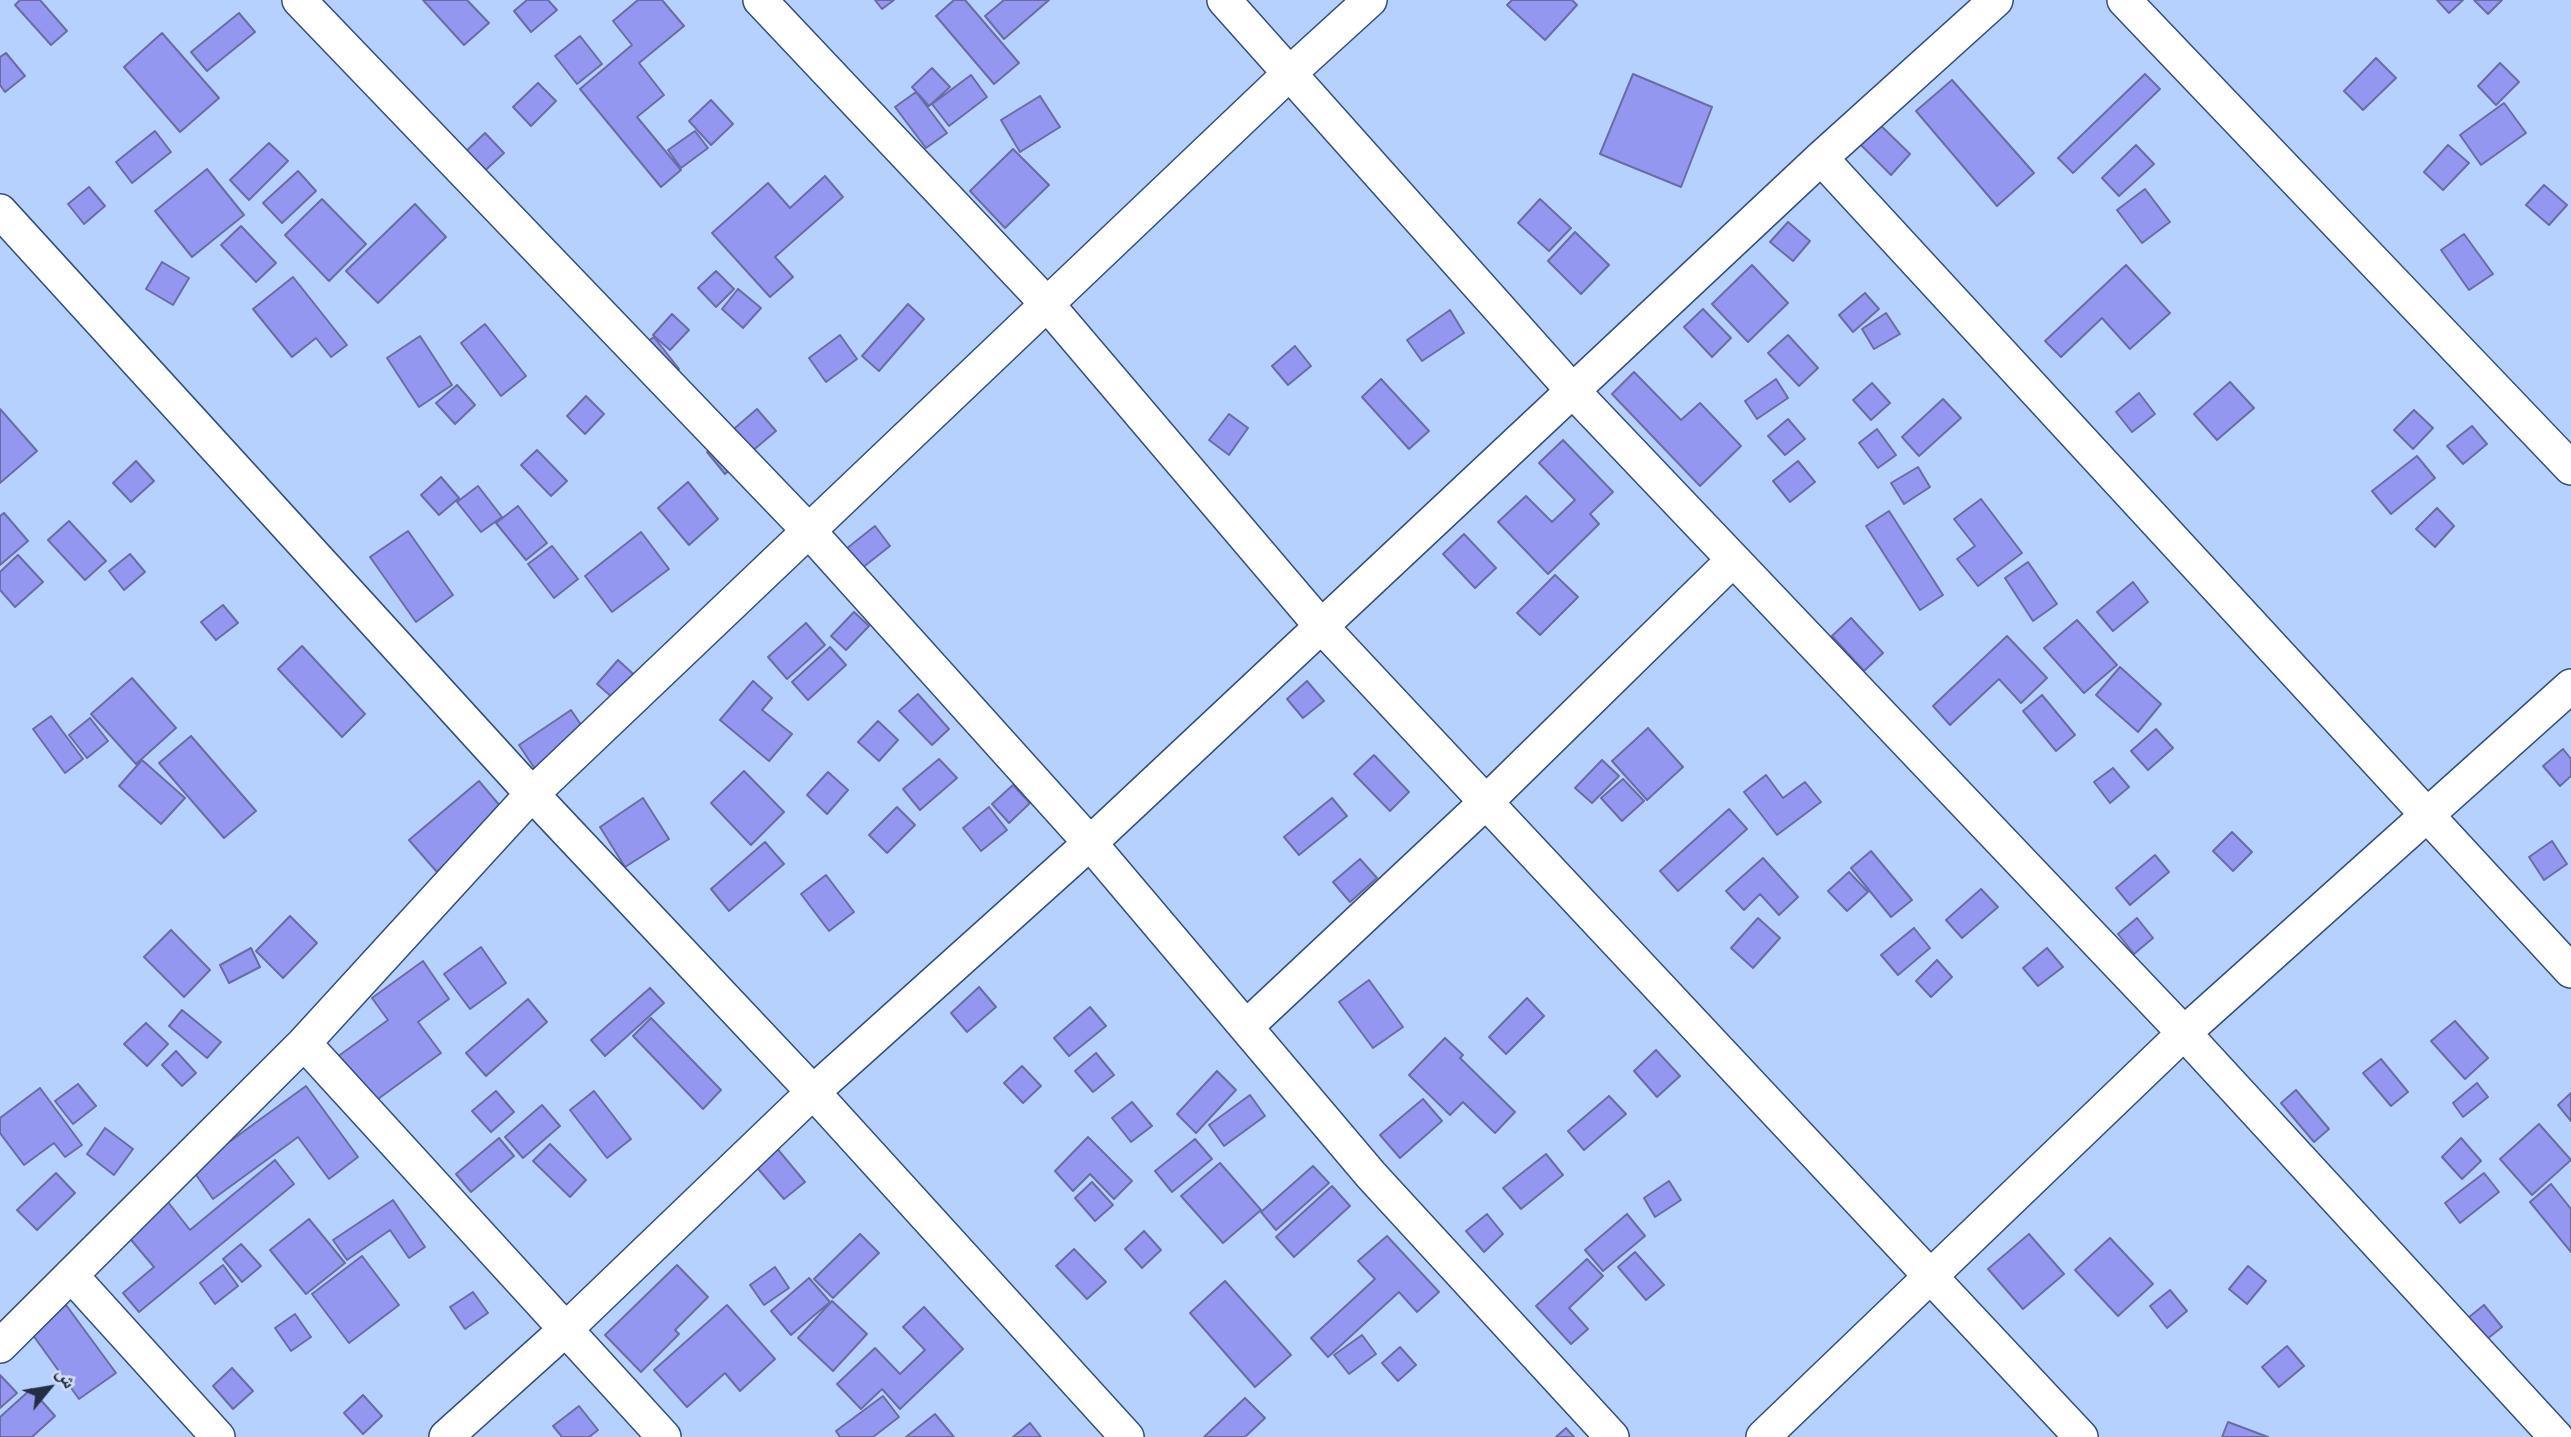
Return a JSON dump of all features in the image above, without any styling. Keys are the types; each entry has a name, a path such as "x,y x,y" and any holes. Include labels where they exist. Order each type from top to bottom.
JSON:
{"street":[{"path":"299,0 809,531 1090,843 1371,1175 1612,1437"},
{"path":"760,0 1047,304 1321,626 2081,1437"},
{"path":"1224,0 1572,390 2183,1033 2556,1437"},
{"path":"0,1346 304,1043 532,794 1370,0"},
{"path":"446,1437 565,1330 813,1092 1090,843 1821,158 1996,0"},
{"path":"2124,0 2571,468"},
{"path":"1821,158 2571,971"},
{"path":"0,211 532,794 813,1092 1128,1437"},
{"path":"1246,1027 1486,802 1733,560"},
{"path":"1763,1437 2183,1033 2571,686"},
{"path":"304,1043 664,1437"},
{"path":"71,1275 219,1437"}],"building":[{"path":"20,0 40,0 67,31 51,45 15,5"},
{"path":"423,0 467,0 489,23 464,45"},
{"path":"527,0 548,0 557,10 531,32 514,11"},
{"path":"638,0 662,0 684,26 639,63 664,95 637,117 681,170 661,187 580,89 632,45 613,21"},
{"path":"875,0 894,0 882,9"},
{"path":"954,0 965,0 1019,63 994,84 936,16"},
{"path":"1004,0 1049,0 1004,39 985,16"},
{"path":"1512,0 1572,0 1577,5 1545,40 1507,5"},
{"path":"2437,0 2463,0 2449,13"},
{"path":"2474,0 2502,0 2488,14"},
{"path":"239,13 255,32 207,71 191,52"},
{"path":"162,33 219,98 180,132 124,67"},
{"path":"580,36 602,64 577,84 555,56"},
{"path":"6,53 25,76 5,92 0,85 0,57"},
{"path":"2376,58 2396,78 2363,110 2344,91"},
{"path":"2500,63 2519,82 2496,105 2478,86"},
{"path":"932,68 950,87 929,106 912,87"},
{"path":"1633,74 1712,107 1681,187 1600,154"},
{"path":"2145,74 2160,89 2073,173 2058,158"},
{"path":"971,75 987,97 949,126 932,104"},
{"path":"1952,80 2034,173 1997,206 1916,111"},
{"path":"538,83 556,101 531,126 513,107"},
{"path":"916,92 947,133 926,148 895,107"},
{"path":"1040,96 1060,127 1020,152 1001,120"},
{"path":"711,100 733,124 711,145 689,121"},
{"path":"2504,103 2526,133 2481,165 2460,135"},
{"path":"1874,119 1910,154 1891,175 1855,139"},
{"path":"155,131 171,152 132,183 116,162"},
{"path":"695,131 708,148 681,168 668,150"},
{"path":"485,133 504,153 478,177 460,157"},
{"path":"269,143 288,161 249,200 230,180"},
{"path":"2136,145 2154,164 2119,196 2102,178"},
{"path":"2448,145 2469,163 2443,190 2424,172"},
{"path":"1013,149 1049,185 1005,228 970,191"},
{"path":"207,169 244,215 192,257 155,211"},
{"path":"298,171 316,191 282,223 263,203"},
{"path":"825,176 843,197 775,257 793,277 770,297 712,233 768,183 790,208"},
{"path":"2544,185 2567,205 2549,225 2526,205"},
{"path":"89,187 105,206 84,224 68,204"},
{"path":"2145,189 2170,222 2142,243 2117,210"},
{"path":"322,199 366,244 329,281 285,235"},
{"path":"1540,199 1571,228 1549,251 1518,223"},
{"path":"415,204 446,237 378,303 346,271"},
{"path":"1788,222 1810,241 1793,261 1770,242"},
{"path":"241,226 276,263 256,282 221,245"},
{"path":"1575,232 1609,265 1581,294 1548,261"},
{"path":"2464,234 2493,274 2469,290 2441,250"},
{"path":"162,262 189,278 173,305 146,289"},
{"path":"1752,265 1788,303 1748,342 1712,304"},
{"path":"2126,265 2170,313 2130,349 2102,318 2061,357 2045,341"},
{"path":"716,271 734,289 716,307 698,288"},
{"path":"293,277 347,345 331,357 316,338 292,357 253,309"},
{"path":"738,289 761,308 743,328 722,309"},
{"path":"1865,293 1879,309 1853,332 1839,315"},
{"path":"908,304 924,319 879,371 862,356"},
{"path":"1703,309 1731,338 1712,357 1684,327"},
{"path":"1450,310 1464,333 1422,361 1407,340"},
{"path":"1886,313 1900,334 1874,349 1862,329"},
{"path":"672,314 689,330 670,350 653,335"},
{"path":"485,324 526,376 501,396 461,343"},
{"path":"840,335 857,359 826,382 809,358"},
{"path":"1788,335 1818,368 1799,386 1768,353"},
{"path":"420,336 452,385 419,407 387,358"},
{"path":"654,337 679,369 663,381 638,348"},
{"path":"1295,346 1311,366 1288,385 1272,366"},
{"path":"1634,372 1681,420 1700,403 1741,446 1700,486 1612,394"},
{"path":"1381,379 1429,431 1409,449 1362,397"},
{"path":"1776,379 1788,398 1757,419 1745,401"},
{"path":"2230,382 2254,408 2217,440 2194,414"},
{"path":"1872,383 1890,403 1871,420 1853,400"},
{"path":"457,385 475,405 455,424 436,403"},
{"path":"2139,393 2155,414 2132,432 2116,412"},
{"path":"586,396 604,414 585,434 567,416"},
{"path":"1943,399 1961,418 1919,456 1902,437"},
{"path":"0,409 37,451 0,483"},
{"path":"757,409 776,431 725,474 707,452"},
{"path":"2414,410 2433,428 2413,449 2394,430"},
{"path":"1229,414 1248,428 1229,455 1209,440"},
{"path":"1788,419 1805,439 1785,455 1768,436"},
{"path":"2472,426 2487,444 2463,464 2447,446"},
{"path":"1877,429 1896,455 1878,468 1859,443"},
{"path":"1563,440 1613,492 1590,514 1599,524 1548,574 1498,522 1526,496 1552,522 1575,500 1539,463"},
{"path":"537,450 567,481 551,496 521,465"},
{"path":"2417,456 2435,478 2391,514 2372,491"},
{"path":"136,461 154,481 131,502 113,483"},
{"path":"1798,461 1815,482 1790,502 1773,481"},
{"path":"1918,467 1930,487 1904,504 1891,483"},
{"path":"441,477 459,498 439,515 421,495"},
{"path":"688,482 718,519 689,545 658,508"},
{"path":"478,486 502,517 481,532 457,502"},
{"path":"1981,499 2022,553 1978,586 1957,559 1975,546 1954,519"},
{"path":"518,506 547,543 526,560 496,523"},
{"path":"2437,508 2454,526 2435,547 2416,529"},
{"path":"1889,511 1943,595 1920,610 1866,526"},
{"path":"4,513 28,541 0,565 0,516"},
{"path":"69,521 106,561 85,580 48,540"},
{"path":"875,526 890,546 862,568 846,549"},
{"path":"408,531 453,595 416,622 370,557"},
{"path":"641,532 669,569 612,612 585,576"},
{"path":"1464,534 1496,568 1475,588 1443,554"},
{"path":"552,546 578,579 554,598 528,564"},
{"path":"130,554 145,572 124,590 109,571"},
{"path":"18,555 43,582 15,607 0,590 0,572"},
{"path":"2028,562 2057,604 2033,621 2005,578"},
{"path":"1555,575 1578,597 1540,635 1517,613"},
{"path":"2133,582 2148,602 2113,631 2097,612"},
{"path":"223,605 238,623 216,640 201,622"},
{"path":"854,612 869,626 846,650 831,636"},
{"path":"1851,618 1883,653 1864,671 1832,636"},
{"path":"2077,620 2117,665 2084,693 2044,648"},
{"path":"806,623 825,645 787,679 768,657"},
{"path":"2007,636 2047,678 2021,703 1999,679 1950,725 1933,706"},
{"path":"302,646 365,714 342,737 278,669"},
{"path":"830,647 846,665 808,700 792,682"},
{"path":"618,660 642,682 621,705 597,684"},
{"path":"2120,667 2161,704 2138,732 2096,695"},
{"path":"132,678 176,728 136,764 91,714"},
{"path":"753,681 772,698 762,710 792,734 769,761 720,720"},
{"path":"1307,681 1324,701 1303,718 1287,699"},
{"path":"918,694 949,729 932,745 899,711"},
{"path":"2042,695 2075,735 2056,751 2023,711"},
{"path":"571,710 594,744 541,778 519,745"},
{"path":"51,716 83,759 65,773 33,729"},
{"path":"90,718 108,741 87,758 69,735"},
{"path":"878,721 898,740 879,761 858,742"},
{"path":"1648,728 1683,767 1647,800 1612,761"},
{"path":"2156,729 2173,748 2148,770 2131,751"},
{"path":"191,736 256,811 224,838 159,763"},
{"path":"2563,749 2571,759 2571,776 2560,786 2543,766"},
{"path":"1374,755 1409,792 1390,811 1354,774"},
{"path":"939,759 957,778 920,810 903,789"},
{"path":"142,760 185,798 161,824 119,786"},
{"path":"1602,760 1619,776 1592,803 1575,788"},
{"path":"2113,768 2129,787 2110,803 2094,782"},
{"path":"744,771 784,812 751,845 711,803"},
{"path":"828,772 848,790 827,814 807,795"},
{"path":"1766,775 1783,798 1805,782 1821,802 1777,835 1744,792"},
{"path":"1623,779 1644,801 1622,821 1601,798"},
{"path":"479,781 506,813 437,872 409,840"},
{"path":"1013,785 1030,803 1009,823 992,804"},
{"path":"643,798 669,839 625,867 600,827"},
{"path":"1332,798 1347,816 1299,855 1284,837"},
{"path":"897,807 915,825 887,853 869,835"},
{"path":"989,807 1007,830 981,851 963,828"},
{"path":"1729,809 1747,829 1678,891 1660,871"},
{"path":"2232,832 2252,852 2233,871 2213,851"},
{"path":"2552,841 2567,864 2544,880 2529,857"},
{"path":"765,842 784,864 729,911 711,889"},
{"path":"1871,851 1912,900 1891,917 1851,868"},
{"path":"2155,855 2169,872 2130,905 2116,888"},
{"path":"1763,858 1798,897 1779,915 1760,894 1744,910 1726,891"},
{"path":"1360,859 1377,878 1350,902 1333,882"},
{"path":"1849,872 1868,892 1847,911 1828,891"},
{"path":"826,875 854,912 829,931 801,894"},
{"path":"1981,889 1998,907 1962,938 1946,920"},
{"path":"290,916 317,943 283,978 256,951"},
{"path":"1758,918 1780,938 1753,968 1731,948"},
{"path":"2137,918 2153,938 2134,954 2118,934"},
{"path":"1914,928 1930,948 1898,975 1881,955"},
{"path":"171,930 210,970 184,997 144,957"},
{"path":"481,947 506,983 470,1009 444,974"},
{"path":"251,948 260,967 229,983 220,965"},
{"path":"2047,948 2063,967 2038,986 2023,968"},
{"path":"1937,960 1952,977 1931,997 1916,981"},
{"path":"423,961 449,999 418,1022 441,1053 367,1107 333,1060 388,1020 372,998"},
{"path":"1369,980 1403,1027 1373,1048 1339,1002"},
{"path":"979,987 996,1007 967,1032 951,1013"},
{"path":"650,988 664,1003 605,1056 591,1040"},
{"path":"1527,998 1544,1016 1506,1054 1489,1037"},
{"path":"528,999 547,1022 486,1076 466,1053"},
{"path":"1090,1007 1106,1026 1069,1056 1054,1038"},
{"path":"182,1010 221,1042 207,1058 169,1026"},
{"path":"651,1018 721,1090 703,1109 633,1036"},
{"path":"2455,1021 2488,1058 2465,1079 2431,1041"},
{"path":"146,1023 168,1044 147,1066 124,1044"},
{"path":"1445,1038 1463,1055 1460,1058 1515,1112 1495,1133 1463,1102 1450,1115 1409,1075"},
{"path":"1656,1050 1680,1076 1657,1097 1634,1071"},
{"path":"176,1051 196,1073 182,1086 162,1065"},
{"path":"1096,1053 1114,1075 1093,1092 1075,1071"},
{"path":"2381,1059 2408,1092 2391,1106 2363,1073"},
{"path":"1022,1066 1041,1086 1023,1103 1004,1083"},
{"path":"1217,1071 1236,1090 1196,1133 1177,1114"},
{"path":"2477,1083 2488,1097 2463,1117 2453,1103"},
{"path":"78,1084 96,1106 73,1124 55,1101"},
{"path":"306,1086 358,1157 329,1179 298,1137 213,1199 192,1169"},
{"path":"40,1088 82,1145 65,1157 54,1143 24,1165 0,1133 0,1118"},
{"path":"2296,1090 2329,1129 2314,1142 2281,1103"},
{"path":"496,1091 514,1112 491,1132 472,1111"},
{"path":"594,1091 631,1139 607,1158 570,1110"},
{"path":"2571,1093 2571,1121 2558,1105"},
{"path":"1250,1095 1265,1116 1224,1146 1209,1125"},
{"path":"1609,1096 1626,1114 1584,1150 1568,1131"},
{"path":"1423,1099 1442,1121 1400,1158 1380,1135"},
{"path":"1132,1102 1152,1126 1131,1142 1112,1118"},
{"path":"542,1105 560,1126 523,1158 505,1137"},
{"path":"2539,1124 2571,1160 2532,1195 2500,1159"},
{"path":"105,1128 133,1149 114,1175 87,1154"},
{"path":"1088,1137 1132,1181 1114,1199 1090,1174 1073,1191 1055,1171"},
{"path":"499,1138 514,1156 471,1192 456,1174"},
{"path":"2461,1138 2481,1161 2462,1179 2442,1157"},
{"path":"1195,1139 1212,1159 1172,1192 1155,1171"},
{"path":"550,1144 586,1180 570,1197 533,1161"},
{"path":"775,1146 805,1182 784,1199 754,1164"},
{"path":"1546,1154 1563,1175 1521,1209 1503,1188"},
{"path":"275,1160 294,1184 139,1312 123,1293 154,1267 127,1235 168,1202 190,1230"},
{"path":"1220,1163 1261,1210 1223,1243 1181,1196"},
{"path":"1313,1166 1329,1183 1276,1230 1261,1212"},
{"path":"56,1173 75,1193 37,1230 17,1210"},
{"path":"2484,1173 2499,1192 2460,1223 2445,1203"},
{"path":"1669,1181 1681,1200 1655,1217 1644,1198"},
{"path":"1092,1182 1113,1205 1095,1221 1075,1198"},
{"path":"2551,1184 2571,1209 2571,1252 2530,1202"},
{"path":"1332,1186 1350,1206 1294,1257 1276,1237"},
{"path":"393,1200 425,1247 409,1258 390,1230 347,1260 333,1240"},
{"path":"1487,1214 1503,1234 1484,1252 1466,1231"},
{"path":"1627,1214 1645,1236 1603,1271 1585,1250"},
{"path":"309,1219 345,1263 306,1294 270,1250"},
{"path":"1144,1231 1161,1250 1142,1268 1125,1249"},
{"path":"860,1234 879,1253 833,1298 814,1279"},
{"path":"2029,1234 2064,1274 2023,1309 1988,1269"},
{"path":"1387,1236 1439,1292 1417,1312 1399,1292 1328,1357 1311,1338 1375,1279 1358,1261"},
{"path":"2110,1238 2153,1284 2118,1316 2075,1270"},
{"path":"241,1244 261,1266 242,1282 223,1259"},
{"path":"1074,1249 1106,1282 1087,1299 1056,1266"},
{"path":"1635,1252 1664,1285 1646,1300 1618,1267"},
{"path":"362,1256 399,1305 349,1343 312,1294"},
{"path":"1587,1259 1603,1276 1569,1308 1588,1329 1571,1344 1536,1306"},
{"path":"223,1265 238,1286 215,1304 200,1283"},
{"path":"677,1265 708,1297 675,1330 679,1334 641,1372 605,1335"},
{"path":"2248,1266 2266,1281 2247,1304 2229,1289"},
{"path":"775,1267 789,1288 764,1305 750,1285"},
{"path":"809,1278 830,1302 791,1335 771,1311"},
{"path":"1225,1281 1291,1355 1255,1387 1190,1313"},
{"path":"2170,1290 2187,1311 2167,1328 2150,1306"},
{"path":"473,1292 488,1313 465,1329 450,1307"},
{"path":"832,1301 867,1334 833,1371 798,1338"},
{"path":"66,1305 116,1373 79,1399 30,1331"},
{"path":"727,1305 775,1359 740,1391 725,1373 687,1407 654,1370"},
{"path":"2484,1305 2502,1327 2481,1344 2463,1322"},
{"path":"924,1307 963,1349 900,1409 882,1389 861,1409 837,1384 875,1348 900,1374 925,1350 903,1327"},
{"path":"295,1314 311,1337 291,1351 275,1328"},
{"path":"1362,1335 1376,1354 1349,1374 1334,1355"},
{"path":"2287,1346 2304,1366 2279,1387 2262,1367"},
{"path":"1400,1347 1416,1365 1398,1381 1382,1363"},
{"path":"232,1368 253,1391 233,1409 213,1386"},
{"path":"0,1375 17,1393 0,1408"},
{"path":"31,1389 55,1416 32,1437 0,1437 0,1417"},
{"path":"363,1395 382,1416 363,1434 344,1413"},
{"path":"883,1396 899,1417 873,1437 840,1437 836,1431"},
{"path":"1245,1398 1265,1418 1245,1437 1204,1437"},
{"path":"579,1406 598,1430 589,1437 562,1437 553,1426"},
{"path":"935,1414 954,1437 906,1437"},
{"path":"2228,1422 2268,1437 2222,1437"},
{"path":"1030,1423 1041,1437 1013,1437"},
{"path":"1566,1428 1574,1437 1556,1437"}]}
